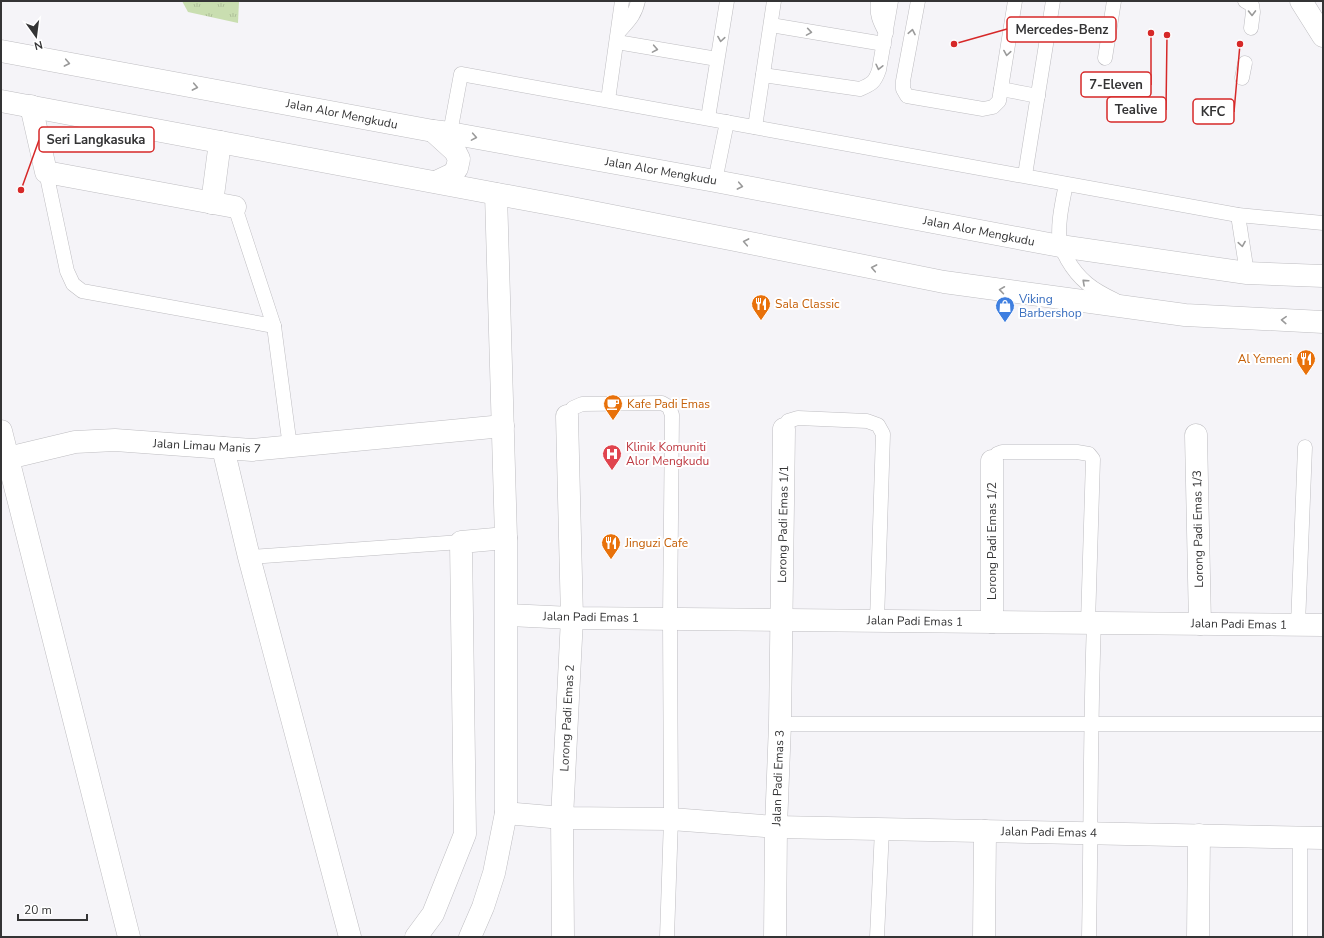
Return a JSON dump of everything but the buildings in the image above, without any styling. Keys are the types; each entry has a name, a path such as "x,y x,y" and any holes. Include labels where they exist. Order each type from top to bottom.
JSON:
{"street":[{"path":"1301,1 1323,36"},
{"name":"Jalan Alor Mengkudu","path":"1,51 715,181 1060,246 1247,273 1323,276"},
{"path":"1,101 728,238 944,282 1185,315 1323,322"},
{"path":"31,106 46,172 235,207"},
{"path":"436,182 453,174 457,168 459,159 441,132"},
{"path":"212,203 220,142"},
{"path":"470,937 494,873 506,813 506,538 496,194"},
{"name":"Lorong Padi Emas 2","path":"563,937 562,818 572,618 567,416"},
{"name":"Jalan Limau Manis 7","path":"8,458 75,442 115,440 252,450 502,426"},
{"name":"Lorong Padi Emas 1/1","path":"781,619 784,429"},
{"path":"1,431 129,937"},
{"name":"Lorong Padi Emas 1/3","path":"1196,435 1200,624"},
{"path":"223,448 249,557 350,937"},
{"name":"Lorong Padi Emas 1/2","path":"992,461 992,622"},
{"path":"416,937 433,914 465,834 461,542 506,538"},
{"name":"Jalan Padi Emas 1","path":"507,615 572,618 1323,625"},
{"name":"Jalan Padi Emas 3","path":"775,937 781,619"},
{"name":"Jalan Padi Emas 4","path":"506,813 562,818 671,819 776,826 1323,838"},
{"path":"984,937 985,831"},
{"path":"1198,937 1199,835"}],"lane":[{"path":"608,100 622,1"},
{"path":"617,37 636,10 638,1"},
{"path":"708,118 726,7 717,1"},
{"path":"755,127 773,13 781,1"},
{"path":"878,1 878,18 885,38"},
{"path":"762,75 860,89 868,86 875,80 879,70 891,1"},
{"path":"918,1 902,89 907,96 983,109 993,107 999,101 1015,1"},
{"path":"1025,176 1053,1"},
{"path":"1105,58 1114,1"},
{"path":"1245,1 1252,5 1253,12 1251,28"},
{"path":"773,13 885,38"},
{"path":"617,37 717,59"},
{"path":"1242,78 1245,63"},
{"path":"441,132 461,74 1238,215 1323,223"},
{"path":"1001,89 1038,96"},
{"path":"715,181 727,122"},
{"path":"46,172 67,271 73,284 82,291 274,326"},
{"path":"1066,184 1059,219 1060,246 1075,271 1085,283 1106,296 1145,309"},
{"path":"235,207 274,326 290,446"},
{"path":"1238,215 1247,273"},
{"path":"567,416 573,408 582,404 662,403 669,407 672,415 670,619 671,819 668,937"},
{"path":"784,429 788,421 798,418 866,422 878,425 883,434 877,621"},
{"path":"1298,625 1305,447"},
{"path":"992,461 997,454 1002,452 1077,452 1089,454 1093,460 1089,937"},
{"path":"249,557 461,542"},
{"path":"780,724 1323,724"},
{"path":"877,937 882,828"},
{"path":"1300,838 1300,937"}],"green space":[{"path":"182,1 239,1 238,23 188,12"}],"place":[{"name":"7-Eleven","path":"1151,33"},
{"name":"Tealive","path":"1167,35"},
{"name":"Mercedes-Benz","path":"954,44"},
{"name":"KFC","path":"1240,44"},
{"name":"Seri Langkasuka","path":"21,190"},
{"name":"Sala Classic","path":"761,321"},
{"name":"Viking Barbershop","path":"1005,323"},
{"name":"Al Yemeni","path":"1306,376"},
{"name":"Kafe Padi Emas","path":"613,421"},
{"name":"Klinik Komuniti Alor Mengkudu","path":"612,471"},
{"name":"Jinguzi Cafe","path":"611,560"}]}
